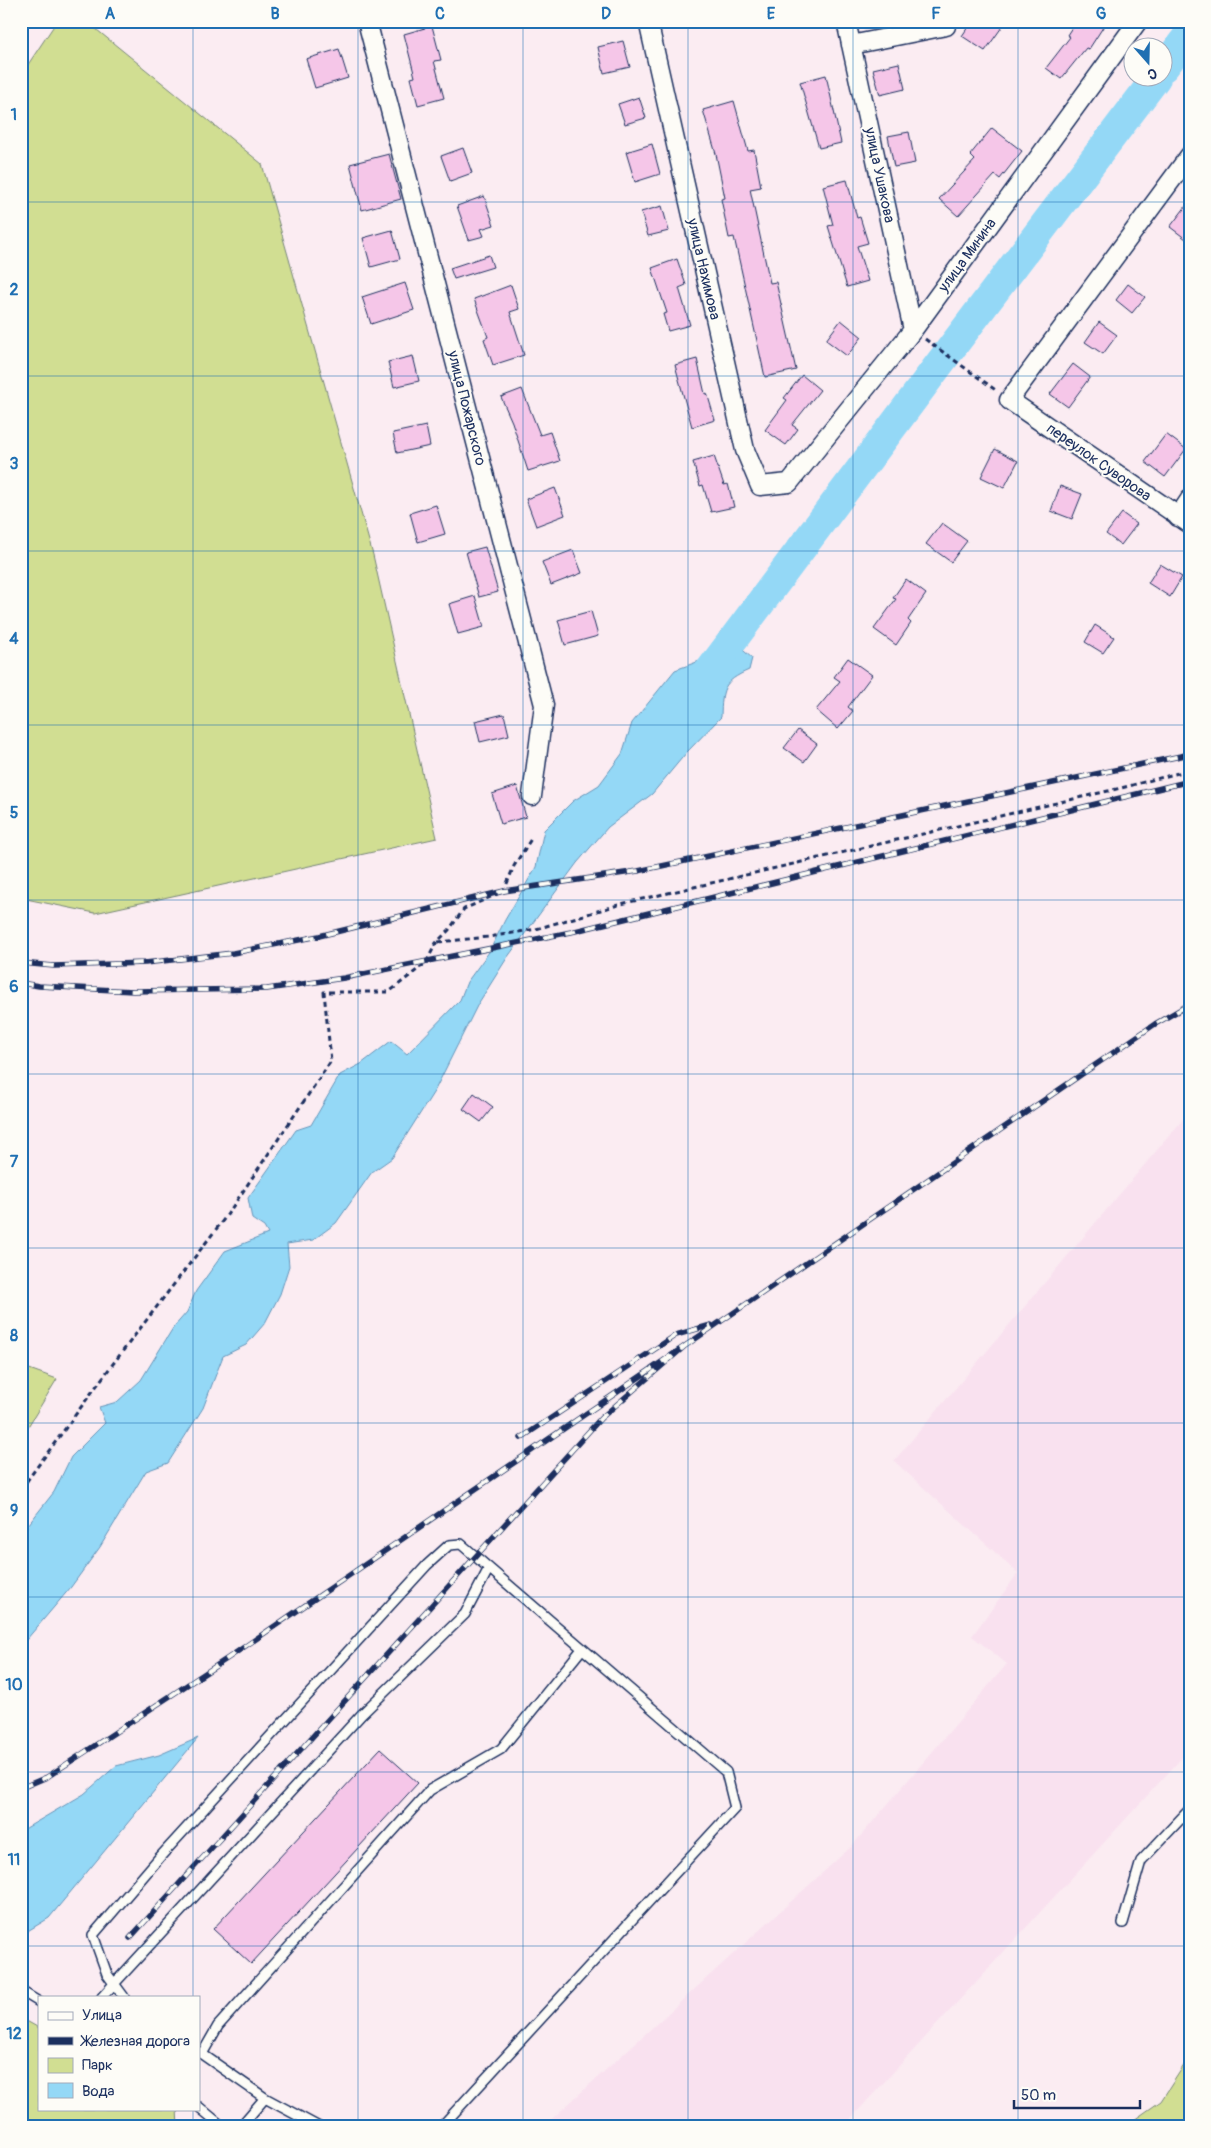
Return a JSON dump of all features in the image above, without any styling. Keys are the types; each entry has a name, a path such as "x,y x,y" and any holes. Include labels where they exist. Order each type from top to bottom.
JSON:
{"street":[{"name":"улица Пожарского","path":"367,21 544,705 532,796"},
{"name":"улица Нахимова","path":"648,21 745,450 760,486 789,482"},
{"name":"улица Ушакова","path":"846,21 913,330"},
{"path":"851,45 946,26 947,21"},
{"name":"улица Минина","path":"789,482 913,330 1138,21"},
{"path":"1009,400 1190,155"},
{"name":"переулок Суворова","path":"1009,400 1184,520"},
{"path":"1184,520 1190,499"}],"lane":[{"path":"123,1996 107,1974 93,1935 166,1850 427,1565 449,1545 461,1544 726,1772 735,1808 441,2127"},
{"path":"103,1996 362,1714 465,1614 489,1568"},
{"path":"319,2127 265,2098 200,2053 218,2026 430,1790 501,1749 582,1648"},
{"path":"1123,1923 1141,1860 1190,1809"},
{"path":"21,1992 38,2001"},
{"path":"240,2127 265,2098"},
{"path":"200,2108 223,2127"}],"path":[{"path":"913,330 1009,400"},
{"path":"436,942 489,937 536,929 625,903 1190,770"},
{"path":"21,1489 106,1373 227,1215 331,1061 324,992 389,992 426,963 436,942 449,930 464,909 504,890 514,866 531,839"}],"shaded area":[{"path":"1190,1111 1190,1749 843,2127 543,2127 852,1846 1007,1664 972,1636 1018,1573 894,1461"}],"green space":[{"path":"57,21 86,21 262,164 373,555 437,838 95,913 21,898 21,75"},
{"path":"21,1366 57,1379 21,1438"},
{"path":"21,2018 38,2027 38,2110 177,2110 178,2127 21,2127"},
{"path":"1190,2056 1190,2127 1124,2127 1161,2101"}],"water":[{"path":"721,631 752,658 749,670 733,678 725,688 721,717 687,752 652,794 608,827 577,863 507,958 478,1004 435,1090 392,1158 372,1172 336,1223 313,1240 287,1244 289,1266 280,1294 265,1323 246,1345 223,1356 203,1408 168,1463 146,1471 100,1547 71,1587 21,1646 21,1534 54,1492 71,1457 105,1423 99,1407 117,1402 141,1380 173,1328 187,1312 196,1291 225,1251 268,1234 264,1227 252,1219 248,1198 296,1130 311,1125 340,1075 361,1064 391,1041 407,1054 460,1000 467,982 489,952 536,867 544,830 573,801 599,785 622,754 632,723 675,670 705,659"},
{"path":"198,1738 49,1918 21,1935 21,1831 84,1794 116,1766 159,1755"}],"building":[{"path":"972,21 994,21 1002,27 985,51 962,36"},
{"path":"1076,21 1107,21 1089,49 1086,48 1061,79 1046,68 1070,37 1067,35"},
{"path":"432,26 441,60 434,61 444,98 418,105 411,78 415,77 404,34"},
{"path":"623,41 630,67 604,73 598,47"},
{"path":"339,49 348,78 315,88 306,59"},
{"path":"899,63 905,89 880,95 873,69"},
{"path":"826,75 841,143 819,148 800,82"},
{"path":"639,97 646,118 625,124 618,104"},
{"path":"734,101 748,151 754,150 761,187 750,189 770,283 776,282 796,370 765,377 734,237 729,238 721,199 725,198 716,154 703,110"},
{"path":"992,128 1022,151 1000,179 995,175 958,216 939,199 975,160 970,155"},
{"path":"909,132 915,163 894,167 888,136"},
{"path":"652,144 660,174 635,182 626,152"},
{"path":"463,148 472,173 450,181 441,156"},
{"path":"389,154 401,199 362,210 350,164"},
{"path":"847,180 857,218 860,217 868,243 857,246 868,281 847,287 828,226 833,225 823,186"},
{"path":"484,196 494,225 481,229 484,236 469,240 457,206"},
{"path":"1190,201 1190,242 1170,227"},
{"path":"662,206 669,231 648,236 641,212"},
{"path":"392,230 400,259 371,267 363,238"},
{"path":"489,255 493,267 454,279 450,268"},
{"path":"677,259 686,285 679,288 690,325 668,331 663,314 667,313 652,268"},
{"path":"405,283 414,310 371,324 362,297"},
{"path":"1128,284 1145,297 1132,313 1116,300"},
{"path":"511,285 519,309 510,312 524,355 493,365 484,339 488,337 474,299"},
{"path":"841,320 862,337 847,356 826,340"},
{"path":"1099,322 1117,335 1103,354 1085,342"},
{"path":"413,356 419,381 394,387 388,362"},
{"path":"697,359 705,394 707,393 715,420 692,427 675,365"},
{"path":"1073,364 1090,377 1068,407 1050,394"},
{"path":"802,375 820,390 792,425 798,429 786,445 765,430 787,400 784,398"},
{"path":"522,389 540,435 550,432 560,461 528,471 512,422 501,397"},
{"path":"426,426 430,446 397,453 393,433"},
{"path":"1166,434 1186,449 1165,477 1145,462"},
{"path":"995,449 1018,461 1004,488 981,477"},
{"path":"714,456 724,485 728,484 734,507 711,512 703,485 700,486 693,462"},
{"path":"1060,486 1082,494 1072,519 1051,511"},
{"path":"555,488 565,515 536,526 526,499"},
{"path":"436,505 445,534 418,542 410,513"},
{"path":"1122,513 1137,524 1121,545 1106,534"},
{"path":"942,523 967,541 951,562 926,544"},
{"path":"485,547 498,592 479,597 466,552"},
{"path":"573,550 582,573 551,585 542,562"},
{"path":"1160,564 1182,577 1170,597 1148,583"},
{"path":"906,579 926,594 908,620 911,623 896,645 874,629 896,599 893,598"},
{"path":"475,596 484,627 458,634 449,604"},
{"path":"591,611 598,636 565,645 558,620"},
{"path":"1095,625 1114,637 1103,653 1085,642"},
{"path":"848,658 872,675 848,707 853,711 838,729 816,710 840,681 834,677"},
{"path":"504,714 509,735 480,742 475,721"},
{"path":"798,730 817,744 804,762 784,748"},
{"path":"517,786 526,817 501,824 492,794"},
{"path":"474,1093 493,1107 481,1122 463,1109"},
{"path":"380,1749 418,1783 251,1964 213,1929"}],"waterway":[{"path":"1174,54 1190,33"},
{"path":"708,673 1148,88"}],"railway":[{"path":"21,963 54,966 145,963 233,953 319,936 504,891 638,871 1190,754"},
{"path":"21,983 39,986 133,991 267,989 344,978 571,932 1190,781"},
{"path":"685,1346 1155,1024 1190,1004"},
{"path":"521,1438 676,1335 711,1325"},
{"path":"21,1788 47,1777 228,1658 685,1346 601,1418 130,1938"}]}
